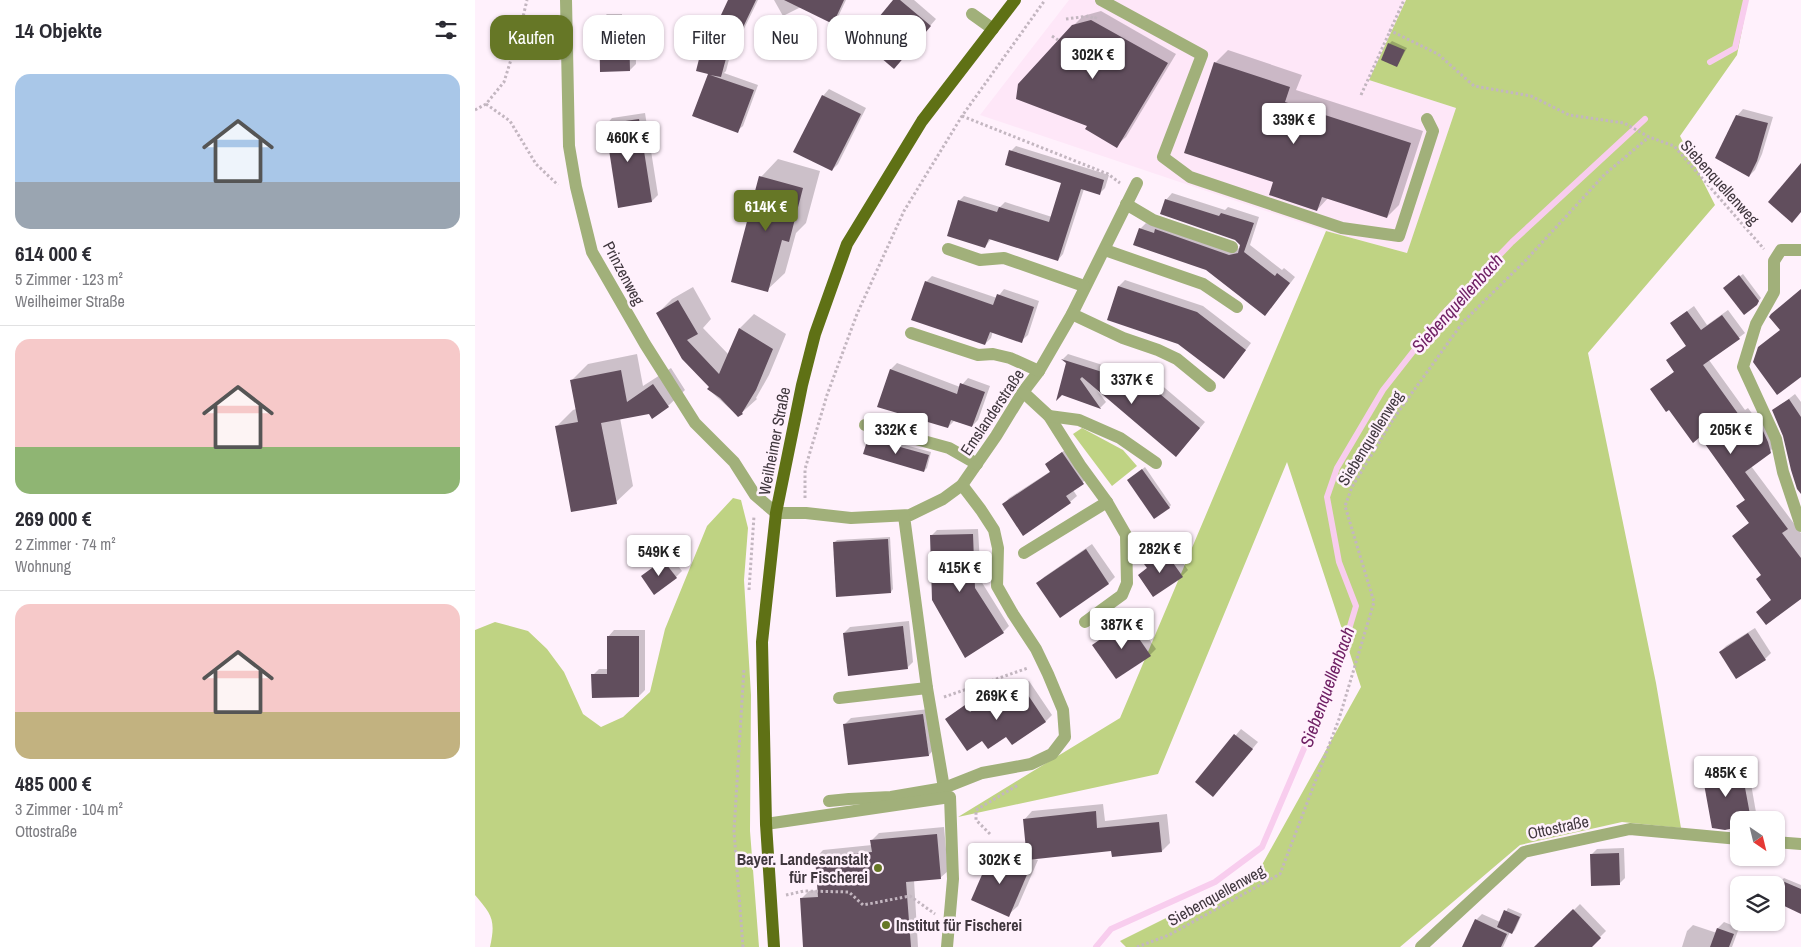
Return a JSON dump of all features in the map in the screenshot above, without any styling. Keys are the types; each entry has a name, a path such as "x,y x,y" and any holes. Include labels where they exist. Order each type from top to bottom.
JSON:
{"main road":[{"name":"Weilheimer Straße","path":"774,947 766,824 762,642 776,513 802,385 813,342 847,244 922,121 1015,0"}],"street":[{"name":"Prinzenweg","path":"566,0 569,146 576,187 592,252 645,344 695,423 734,462 755,495 776,513"},
{"path":"1101,0 1202,55 1167,142 1163,157 1190,176 1341,228 1399,236 1433,131 1427,119"},
{"path":"972,14 993,29"},
{"name":"Emslanderstraße","path":"776,513 806,513 851,518 910,516 943,499 962,485 1023,392 1039,372 1072,314 1084,286 1105,250 1135,187"},
{"path":"1126,204 1153,220 1232,247"},
{"path":"949,249 980,260 1004,258 1084,286"},
{"path":"1105,250 1203,284 1237,307"},
{"path":"1801,250 1781,250 1774,261 1775,292 1756,324 1743,367 1776,439 1783,472 1801,526"},
{"path":"1072,314 1116,335 1177,359 1210,386"},
{"path":"911,333 978,355 993,354 1010,358 1039,372"},
{"path":"1023,392 1049,416 1080,465 1107,502 1126,535 1127,583 1122,595 1085,622"},
{"path":"1049,416 1079,420 1120,438 1156,463"},
{"path":"865,424 949,448 977,464"},
{"path":"829,801 849,798 891,797 944,788 982,773 1031,764 1052,754 1065,737 1063,710 1043,663 997,586 998,548 994,530 962,485"},
{"path":"1024,553 1107,502"},
{"path":"903,516 929,702 944,788"},
{"path":"839,698 927,688"},
{"path":"766,824 950,797 953,879 947,947"},
{"name":"Ottostraße","path":"1421,947 1523,852 1630,829 1730,838"},
{"path":"1785,843 1801,844"}],"path":[{"path":"475,110 487,104 504,82 527,0"},
{"path":"806,513 805,469 827,395 857,314 903,212 962,116 1045,0"},
{"path":"1361,95 1404,0"},
{"path":"1066,19 1089,16 1095,19"},
{"path":"1389,30 1438,54 1474,86 1531,96 1569,115 1624,124 1649,137"},
{"path":"1052,36 1058,40"},
{"path":"487,104 510,121 536,164 561,188"},
{"path":"962,116 1108,174 1135,187"},
{"name":"Siebenquellenweg","path":"1137,947 1169,935 1280,874 1339,719 1373,602 1345,506 1352,488 1394,418 1463,322 1526,260 1605,174 1649,137 1673,146 1774,261"},
{"path":"749,593 755,495"},
{"path":"743,947 734,830 744,663"},
{"path":"929,702 1043,663"},
{"path":"990,834 976,820 976,810 1019,784"},
{"path":"785,895 804,891 849,892 863,906 910,896 949,924"}],"shaded area":[{"path":"1069,0 1406,0 1369,80 1456,108 1407,253 1326,231 980,115"}],"green space":[{"path":"1406,0 1748,0 1737,55 1680,136 1715,205 1588,353 1656,683 1681,828 1622,822 1520,845 1400,947 1126,947 1120,941 1258,872 1361,687 1287,462 1158,774 958,817 1120,718 1326,231 1407,253 1456,108 1369,80"},
{"path":"1082,428 1123,450 1137,466 1112,486 1073,434"},
{"path":"733,498 741,500 748,528 744,580 751,695 750,831 759,947 490,947 493,930 491,918 475,895 475,630 495,622 528,631 547,649 564,672 583,714 601,727 623,717 650,692 665,629 707,526"}],"building":[{"path":"728,0 756,0 744,25 744,15 721,15"},
{"path":"784,0 844,0 837,15 827,15 827,21"},
{"path":"893,0 900,0 918,15 881,15"},
{"path":"1091,20 1168,63 1117,148 1085,129 1087,126 1016,99 1018,84 1072,25"},
{"path":"926,22 931,26 926,32"},
{"path":"1388,43 1405,50 1397,67 1381,60"},
{"path":"600,60 630,60 630,71 600,72"},
{"path":"699,60 726,60 721,77 710,75 754,90 738,133 692,116 708,74 696,71"},
{"path":"883,60 902,60 894,69"},
{"path":"1214,62 1290,87 1285,102 1411,143 1387,218 1322,197 1317,211 1269,195 1273,182 1184,153"},
{"path":"822,95 861,114 832,171 793,152"},
{"path":"1736,115 1768,123 1757,161 1749,177 1715,158"},
{"path":"639,119 652,202 618,208 605,124"},
{"path":"1009,150 1104,180 1100,195 1081,189 1058,261 989,239 985,248 947,236 958,200 997,212 999,207 1049,222 1061,183 1005,165"},
{"path":"1801,163 1801,212 1792,223 1768,202"},
{"path":"759,176 803,188 789,242 782,240 768,292 731,282"},
{"path":"1165,199 1219,216 1221,213 1254,223 1244,252 1275,276 1277,273 1290,283 1265,316 1206,270 1133,245 1139,228 1154,233 1155,229 1229,255 1238,253 1240,245 1235,240 1160,214"},
{"path":"1739,275 1759,301 1757,305 1744,315 1723,288"},
{"path":"925,281 993,305 997,294 1034,307 1022,343 990,332 985,345 911,320"},
{"path":"1118,286 1197,312 1246,350 1224,379 1178,344 1107,320"},
{"path":"1801,289 1801,377 1777,395 1753,362 1758,347 1780,330 1769,317"},
{"path":"678,300 698,334 687,340 719,374 739,328 773,349 756,390 743,414 738,417 720,398 707,389 709,387 682,359 656,313"},
{"path":"1687,311 1701,330 1722,315 1740,339 1703,365 1739,415 1742,413 1751,425 1758,420 1771,453 1745,472 1788,529 1782,533 1801,558 1801,599 1766,625 1756,612 1771,600 1756,579 1761,575 1732,536 1749,523 1736,506 1745,500 1700,437 1693,443 1669,410 1666,412 1650,389 1674,372 1666,360 1686,346 1670,323"},
{"path":"1061,359 1153,388 1200,428 1176,457 1082,377 1080,379 1101,409 1062,395 1056,401 1066,363"},
{"path":"890,369 957,394 960,383 985,392 972,427 951,420 948,428 877,407"},
{"path":"621,370 627,402 653,384 669,407 652,419 649,414 601,423 617,504 571,512 555,426 578,422 570,380"},
{"path":"1789,399 1801,417 1801,494 1797,489 1783,436 1772,410"},
{"path":"868,438 929,455 924,472 863,454"},
{"path":"1062,452 1084,484 1066,496 1071,503 1023,536 1002,504 1050,472 1045,464"},
{"path":"1142,469 1170,508 1154,519 1127,480"},
{"path":"973,534 975,588 1004,633 965,658 932,600 930,535"},
{"path":"888,539 891,593 836,597 833,542"},
{"path":"1086,549 1109,584 1060,618 1036,583"},
{"path":"1164,550 1183,577 1153,597 1138,575 1147,568 1144,564"},
{"path":"663,560 677,578 654,595 641,576"},
{"path":"1127,621 1151,656 1116,679 1092,645"},
{"path":"903,626 908,669 848,676 843,633"},
{"path":"1748,633 1766,660 1736,679 1719,652"},
{"path":"607,636 639,636 639,697 592,698 591,674 607,674"},
{"path":"1022,686 1046,722 1012,745 1006,737 988,749 982,741 967,751 945,719 965,705 970,712 986,701 990,708"},
{"path":"923,714 929,756 848,765 843,724"},
{"path":"1234,734 1253,749 1213,797 1195,782"},
{"path":"1741,766 1749,811 1730,811 1730,829 1712,828 1702,773"},
{"path":"1096,811 1097,828 1159,822 1162,852 1112,857 1111,851 1027,860 1023,819"},
{"path":"937,834 941,879 906,882 911,947 803,947 800,898 818,897 815,857 872,852 870,840"},
{"path":"1619,853 1620,885 1591,886 1590,854"},
{"path":"991,854 1029,870 1009,917 971,900"},
{"path":"1785,882 1801,889 1801,914 1785,906"},
{"path":"1573,909 1601,938 1592,947 1534,947"},
{"path":"1504,910 1520,917 1512,934 1497,927"},
{"path":"1475,919 1507,934 1501,947 1462,947"},
{"path":"1717,928 1734,934 1729,947 1710,947"}],"waterway":[{"name":"Siebenquellenbach","path":"1710,62 1735,48 1746,0"},
{"name":"Siebenquellenbach","path":"1096,947 1111,929 1215,882 1262,847 1335,676 1356,606 1339,562 1327,497 1337,468 1383,390 1441,316 1512,242 1645,119"}],"place":[{"name":"Bayer. Landesanstalt für Fischerei","path":"878,868"},
{"name":"Institut für Fischerei","path":"886,925"}]}
